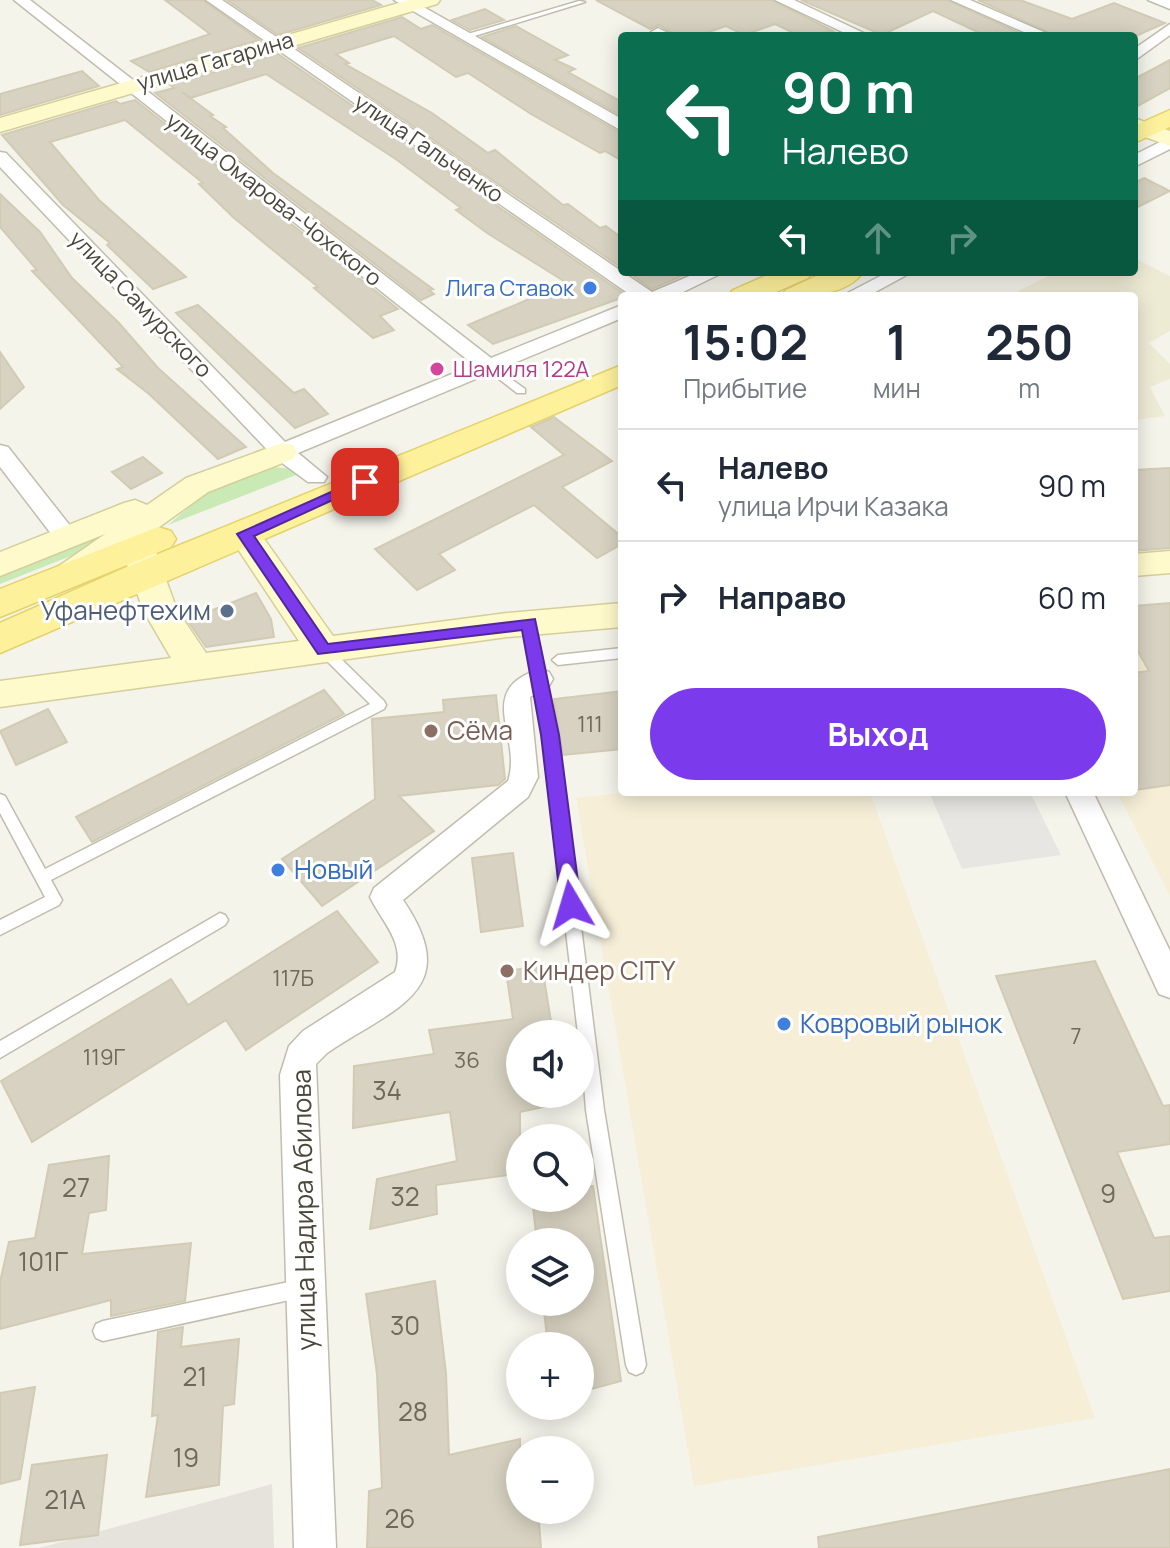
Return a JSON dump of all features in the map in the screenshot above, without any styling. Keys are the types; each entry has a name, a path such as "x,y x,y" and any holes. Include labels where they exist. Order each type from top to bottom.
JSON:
{"main road":[{"name":"улица Гагарина","path":"0,116 410,1"},
{"name":"улица Гагарина","path":"0,125 126,83"},
{"path":"1138,127 1170,103"},
{"path":"1138,128 1170,117"},
{"path":"1138,128 1170,141"},
{"path":"752,292 789,276"},
{"path":"805,292 840,276"},
{"path":"0,639 141,560 316,477 618,351"},
{"path":"0,604 66,578 244,534 618,376"},
{"path":"0,565 282,452"},
{"path":"66,578 197,485"},
{"path":"244,534 324,650"},
{"path":"141,560 171,634 197,667"},
{"path":"1138,565 1170,562"},
{"path":"0,694 529,623 618,615"}],"street":[{"name":"улица Омарова-Чохского","path":"21,0 490,367"},
{"name":"улица Гальченко","path":"213,0 639,292"},
{"path":"782,0 854,32"},
{"path":"958,0 1036,32"},
{"path":"1155,0 1170,5"},
{"path":"410,1 618,124"},
{"path":"1138,53 1170,28"},
{"path":"1138,160 1170,141"},
{"name":"улица Самурского","path":"0,157 282,452 316,477"},
{"path":"668,292 706,276"},
{"path":"860,292 894,276"},
{"path":"282,452 618,313"},
{"path":"0,452 67,538"},
{"name":"улица Надира Абилова","path":"315,1548 303,1287 297,1075 301,1057 315,1042 406,982 416,967 416,950 385,897 518,789 524,777 517,697 520,690 549,669"},
{"path":"1081,796 1170,984"}],"lane":[{"path":"465,36 581,2"},
{"path":"490,367 521,391"},
{"path":"529,623 549,669 556,777 595,1110 636,1365"},
{"path":"44,877 379,705 324,650"},
{"path":"549,669 618,654"},
{"path":"0,800 5,828 44,877 54,900 0,928"},
{"path":"0,1050 220,920"},
{"path":"103,1331 303,1287"}],"shaded area":[{"path":"1138,260 1170,276 1170,331 1149,343 1170,364 1170,379 1150,387 1165,416 1138,419 1138,292 1017,292 1048,276 1138,276"},
{"path":"1170,606 1170,896 1119,796 1138,796 1138,610"},
{"name":"Ковровый рынок","path":"618,793 618,796 871,796 1095,1418 694,1486 576,798"},
{"path":"931,796 1032,796 1061,855 962,869"},
{"path":"272,1484 274,1548 39,1548"}],"green space":[{"path":"262,466 295,469 296,475 168,525 208,491"},
{"path":"140,520 124,535 0,584 0,575"}],"building":[{"path":"165,0 203,0 259,40 149,72 131,61 210,34"},
{"path":"227,0 372,0 381,5 278,35"},
{"path":"596,0 772,0 833,31 792,32 775,24 752,32 738,32 726,26 709,32 670,32 659,25 650,29"},
{"path":"801,0 948,0 1017,32 978,32 933,11 888,32 875,32"},
{"path":"978,0 1020,0 1072,19 1114,3 1165,23 1138,35 1138,32 1047,32"},
{"path":"485,9 504,20 470,30 452,20"},
{"path":"402,17 421,29 432,25 618,132 618,159 605,151 600,153 531,114 468,73 456,77 394,36 336,54 349,63 345,64 432,113 488,153 495,150 563,205 568,204 600,228 606,226 618,235 618,265 298,48"},
{"path":"516,26 568,55 555,60 575,69 568,72 618,100 618,114 482,37"},
{"path":"278,54 621,292 618,292 618,299 493,344 468,325 567,283 487,233 456,210 461,208 397,160 266,74 191,98 182,92 213,115 210,116 226,127 223,128 273,173 433,289 429,290 434,294 421,300 155,93 174,88 170,85"},
{"path":"1170,60 1170,88 1138,106 1138,77"},
{"path":"82,71 99,86 0,115 0,94"},
{"path":"135,100 398,309 380,316 394,330 373,338 314,288 318,287 234,218 199,184 203,183 125,120 50,142 99,200 186,277 153,289 107,245 110,243 63,205 2,135 116,101 120,104"},
{"path":"1144,178 1170,191 1138,207 1138,181"},
{"path":"0,194 40,232 72,278 119,323 158,368 246,447 218,459 149,394 117,369 123,367 32,271 37,270 0,227"},
{"path":"634,276 681,276 652,289"},
{"path":"198,305 294,393 304,389 328,414 295,428 176,313"},
{"path":"0,352 24,387 0,409"},
{"path":"554,417 612,461 562,487 618,534 618,546 597,558 534,505 439,554 455,570 417,590 375,549 564,455 531,427"},
{"path":"143,457 162,473 131,489 112,472"},
{"path":"1170,468 1170,548 1138,551 1138,470"},
{"path":"256,593 271,619 274,637 206,647 187,620"},
{"path":"1170,603 1170,785 1138,789 1138,672 1149,671 1138,651 1138,606"},
{"path":"324,690 344,714 92,842 76,817"},
{"path":"618,691 618,749 563,755 554,699"},
{"path":"496,695 505,779 498,785 399,796 434,831 322,906 282,859 375,799 372,719 444,712 443,700"},
{"path":"48,709 67,742 16,765 0,731"},
{"path":"513,853 523,926 481,932 472,858"},
{"path":"337,911 378,962 246,1050 226,1020 32,1142 1,1081 171,979 188,1005"},
{"path":"1095,961 1163,1106 1170,1105 1170,1144 1117,1152 1154,1238 1170,1236 1170,1291 1123,1299 996,976"},
{"path":"542,966 551,1020 506,1020 506,1108 539,1108 520,1112 520,1124 506,1124 506,1175 436,1185 437,1214 370,1229 377,1179 457,1161 450,1112 353,1128 354,1066 434,1054 429,1030 513,1019 506,971"},
{"path":"109,1156 106,1210 89,1213 82,1254 191,1243 185,1301 111,1316 111,1300 0,1329 0,1282 9,1242 35,1238 49,1165"},
{"path":"594,1193 621,1381 594,1388 594,1332 546,1332 545,1316 594,1316 594,1228 535,1228 534,1212 594,1212"},
{"path":"435,1281 446,1373 449,1455 506,1442 506,1524 539,1524 541,1548 367,1548 369,1491 382,1488 377,1374 366,1294"},
{"path":"183,1327 181,1347 239,1339 234,1404 223,1406 219,1485 146,1497 158,1415 152,1416 158,1332"},
{"path":"35,1387 20,1479 0,1484 0,1393"},
{"path":"107,1455 98,1535 20,1545 32,1465"},
{"path":"1170,1469 1170,1548 819,1548 818,1537"}],"place":[{"name":"Лига Ставок","path":"590,288"},
{"name":"Шамиля 122А","path":"437,369"},
{"name":"Уфанефтехим","path":"227,611"},
{"name":"Сёма","path":"431,731"},
{"name":"Новый","path":"278,870"},
{"name":"Киндер CITY","path":"507,971"},
{"name":"Ковровый рынок","path":"784,1024"}],"route":[{"path":"365,482 244,534 324,650 529,623 550,735 571,905"}]}
